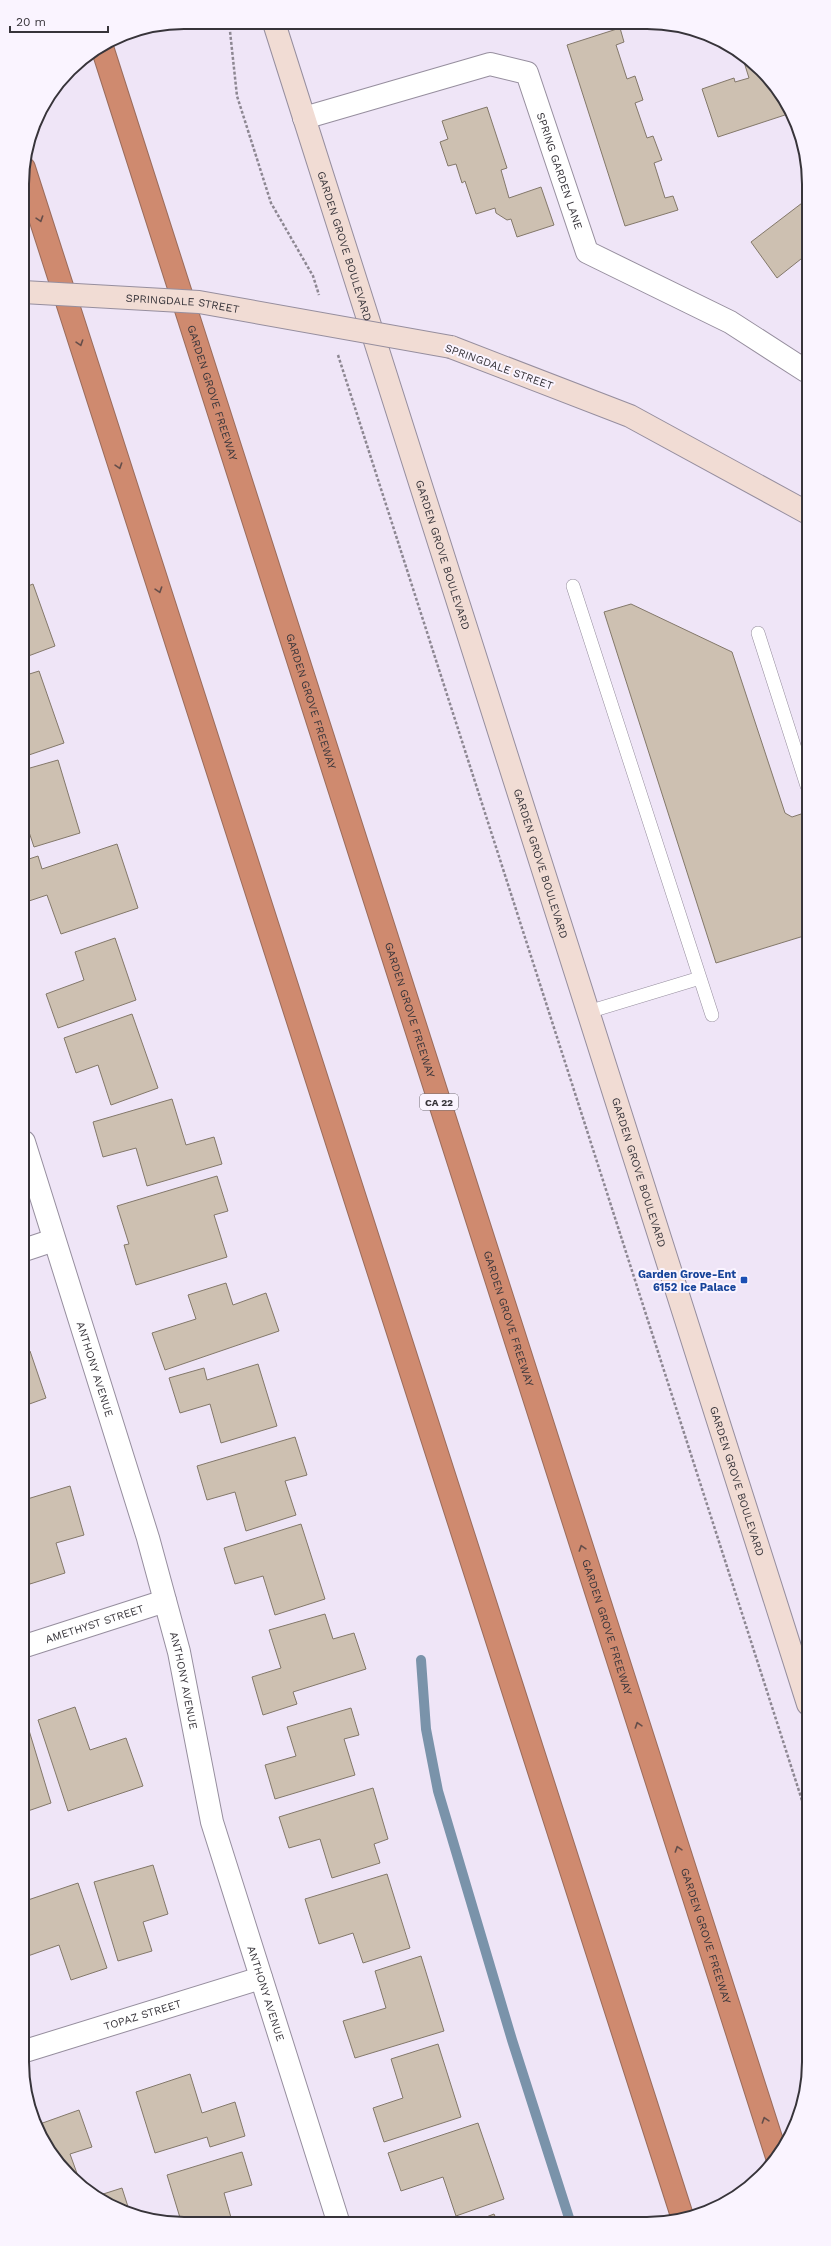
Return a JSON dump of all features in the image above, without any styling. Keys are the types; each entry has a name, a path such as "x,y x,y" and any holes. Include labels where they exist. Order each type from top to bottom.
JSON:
{"highway":[{"name":"GARDEN GROVE FREEWAY","path":"103,52 774,2151"},
{"path":"29,184 681,2213"}],"main road":[{"name":"GARDEN GROVE BOULEVARD","path":"276,29 802,1685"},
{"name":"SPRINGDALE STREET","path":"29,292 198,302 451,347 630,416 802,510"}],"street":[{"name":"SPRING GARDEN LANE","path":"304,118 490,64 527,73 587,252 730,322 802,368"},
{"name":"ANTHONY AVENUE","path":"29,1158 148,1538 179,1652 212,1822 337,2217"},
{"path":"29,1248 54,1240"},
{"name":"AMETHYST STREET","path":"29,1644 165,1601"},
{"name":"TOPAZ STREET","path":"29,2050 261,1978"}],"lane":[{"path":"573,586 712,1015"},
{"path":"758,633 802,770"},
{"path":"588,1012 700,978"}],"path":[{"path":"230,29 237,96 271,203 313,276 320,299"},
{"path":"337,352 802,1800"}],"building":[{"path":"620,29 624,42 616,45 627,79 635,76 643,100 635,103 647,138 653,136 662,160 654,163 665,198 673,196 678,210 625,226 567,45"},
{"path":"744,63 757,74 770,89 786,115 718,137 702,89 734,78 735,82 749,78"},
{"path":"487,107 507,168 501,170 509,198 541,187 554,225 517,237 511,219 507,220 496,213 495,208 476,214 465,181 462,183 456,164 448,166 440,142 448,139 442,121"},
{"path":"802,203 802,258 777,278 751,242"},
{"path":"33,584 55,646 29,656 29,586"},
{"path":"631,604 732,652 785,813 792,817 802,814 802,937 716,963 604,612"},
{"path":"39,671 64,743 29,755 29,674"},
{"path":"58,760 80,833 34,847 29,832 29,768"},
{"path":"117,844 138,908 61,934 47,895 29,901 29,859 38,856 42,869"},
{"path":"115,938 136,1000 58,1028 46,994 84,980 75,952"},
{"path":"132,1014 158,1088 111,1105 98,1065 76,1073 64,1038"},
{"path":"172,1099 186,1145 214,1137 222,1164 147,1186 136,1148 103,1157 93,1122"},
{"path":"217,1176 228,1211 214,1215 227,1257 136,1285 124,1245 129,1244 117,1206"},
{"path":"226,1283 233,1305 266,1293 279,1331 165,1370 152,1333 196,1319 188,1295"},
{"path":"29,1351 46,1398 29,1404"},
{"path":"258,1364 277,1426 221,1443 210,1404 180,1413 169,1378 204,1368 207,1380"},
{"path":"295,1437 307,1475 285,1481 296,1515 246,1531 235,1492 207,1500 197,1466"},
{"path":"70,1486 84,1535 56,1543 65,1573 30,1584 29,1581 29,1498"},
{"path":"301,1524 325,1599 275,1615 263,1576 235,1584 224,1548"},
{"path":"325,1614 333,1639 354,1633 366,1669 293,1692 297,1704 263,1715 252,1677 281,1668 269,1630"},
{"path":"75,1707 90,1750 126,1738 143,1786 68,1811 38,1720"},
{"path":"351,1708 359,1735 344,1739 355,1775 275,1799 265,1765 296,1756 287,1727"},
{"path":"29,1730 51,1803 29,1811"},
{"path":"373,1788 388,1839 374,1844 380,1863 332,1878 320,1839 289,1848 279,1817"},
{"path":"153,1865 168,1914 143,1922 152,1951 118,1961 94,1882"},
{"path":"387,1874 410,1948 363,1963 353,1933 319,1944 305,1899"},
{"path":"78,1883 107,1968 71,1980 59,1945 29,1956 29,1900"},
{"path":"421,1956 444,2031 355,2058 343,2021 386,2008 375,1971"},
{"path":"438,2044 461,2117 384,2142 373,2108 403,2098 391,2059"},
{"path":"190,2074 202,2113 235,2102 245,2136 210,2147 207,2137 155,2153 136,2092"},
{"path":"79,2110 92,2147 70,2154 78,2175 61,2157 42,2123"},
{"path":"478,2123 504,2199 456,2216 443,2177 401,2191 388,2153"},
{"path":"242,2152 252,2185 224,2193 231,2217 180,2217 167,2175"},
{"path":"122,2188 128,2207 115,2201 103,2194"},
{"path":"494,2214 495,2217 486,2217"}],"waterway":[{"path":"421,1660 426,1729 438,1791 512,2040 569,2217"}],"place":[{"name":"Garden Grove-Ent 6152 Ice Palace","path":"744,1280"}]}
